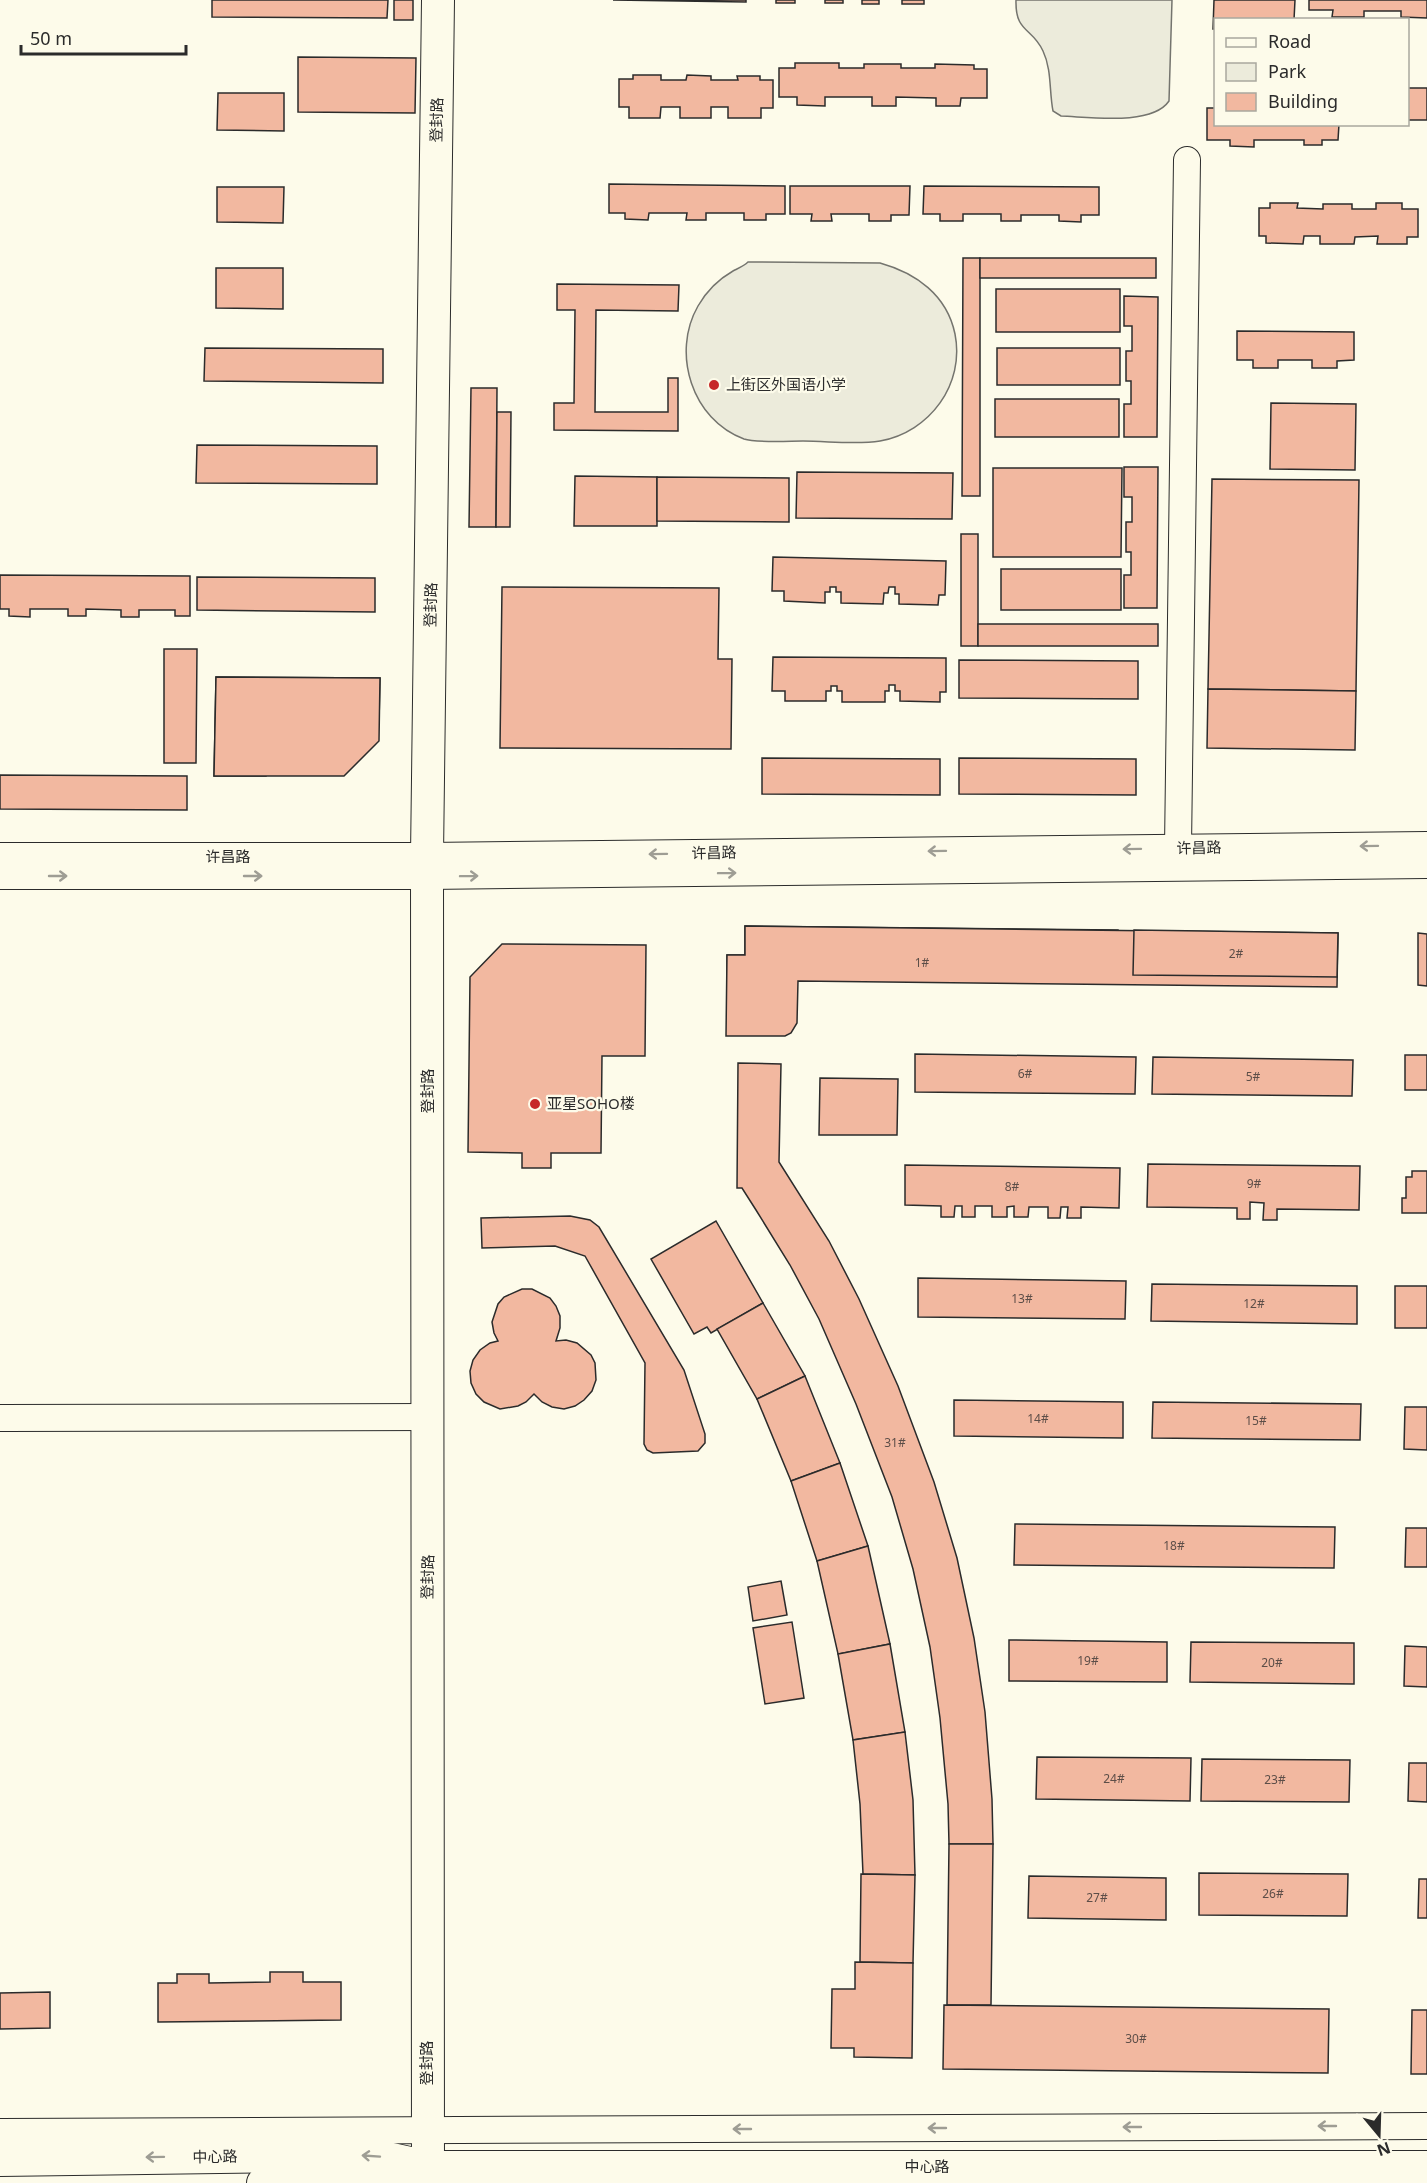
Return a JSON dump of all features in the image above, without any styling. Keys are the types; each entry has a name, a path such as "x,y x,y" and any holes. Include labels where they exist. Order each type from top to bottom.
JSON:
{"main road":[{"name":"登封路","path":"428,2175 426,1726 429,1417 428,866 438,0"},
{"name":"中心路","path":"0,2160 373,2155 428,2175"},
{"name":"中心路","path":"263,2183 370,2181 428,2175 1427,2167"}],"street":[{"path":"1178,848 1187,160"},
{"name":"许昌路","path":"0,876 1178,848 1427,845"},
{"name":"许昌路","path":"0,856 428,866 1427,865"},
{"path":"0,1418 429,1417"},
{"path":"0,2132 1427,2126"}],"green space":[{"path":"1016,0 1172,0 1169,101 1161,109 1135,117 1061,116 1053,111 1046,58 1039,43 1018,19"},
{"path":"748,262 880,263 906,273 928,288 945,308 951,320 957,353 955,371 940,403 914,428 880,441 852,443 756,441 744,439 726,430 711,417 699,401 691,383 686,344 690,324 705,296 723,278"}],"building":[{"path":"212,0 388,0 387,18 212,17"},
{"path":"394,0 413,0 413,20 394,20"},
{"path":"613,0 746,0 746,2"},
{"path":"776,0 795,0 795,3 776,3"},
{"path":"825,0 843,0 843,3 825,3"},
{"path":"862,0 879,0 879,4 862,4"},
{"path":"902,0 924,0 924,4 902,4"},
{"path":"1214,0 1295,0 1294,18 1214,18 1213,29"},
{"path":"1309,0 1427,0 1427,18 1401,17 1401,11 1364,11 1364,17 1332,17 1333,10 1309,10"},
{"path":"298,57 416,58 415,113 298,112"},
{"path":"795,63 839,63 839,68 864,68 864,64 901,64 901,68 935,68 935,64 974,65 974,69 987,69 987,98 961,98 960,106 936,106 936,98 896,97 896,106 872,106 872,97 825,97 825,106 797,105 797,97 779,97 779,68 795,68"},
{"path":"633,75 661,75 661,80 686,80 687,75 711,76 711,80 738,80 737,76 760,76 760,80 773,80 773,108 761,108 761,118 728,118 728,107 711,107 711,118 680,118 680,107 661,107 660,118 629,118 629,107 619,107 619,79 633,79"},
{"path":"1409,88 1427,88 1427,120 1409,120"},
{"path":"218,93 284,93 284,131 217,130"},
{"path":"1207,108 1214,108 1214,126 1339,126 1338,140 1322,140 1322,145 1304,145 1304,140 1254,140 1254,147 1230,146 1230,140 1207,140"},
{"path":"609,184 785,186 785,214 766,214 766,220 744,220 744,213 706,213 706,220 686,220 687,213 649,213 648,220 625,219 625,213 609,213"},
{"path":"790,186 910,186 909,215 891,215 891,221 869,221 869,214 831,214 832,221 811,221 812,214 790,214"},
{"path":"924,186 1099,187 1099,215 1081,215 1081,222 1059,221 1059,215 1021,215 1021,221 1001,221 1001,214 963,214 963,221 940,221 940,214 923,214"},
{"path":"217,187 284,187 283,223 217,222"},
{"path":"1270,203 1298,203 1297,208 1323,209 1323,204 1352,204 1352,209 1376,209 1376,203 1402,203 1402,209 1418,209 1418,237 1407,237 1407,244 1377,244 1378,236 1355,237 1354,244 1320,244 1320,236 1304,236 1303,244 1266,243 1266,236 1259,236 1259,208 1270,208"},
{"path":"963,258 980,258 980,496 962,496"},
{"path":"980,258 1156,258 1156,278 980,278"},
{"path":"216,268 283,268 283,309 216,308"},
{"path":"557,284 679,285 678,311 596,310 595,412 668,412 668,378 678,378 678,431 554,430 554,403 574,403 575,310 557,310"},
{"path":"996,289 1120,289 1120,332 996,332"},
{"path":"1124,296 1158,297 1157,437 1124,437 1124,404 1131,404 1131,381 1126,381 1126,351 1132,351 1132,326 1124,326"},
{"path":"1237,331 1354,332 1354,360 1337,361 1337,368 1312,368 1312,360 1278,360 1278,368 1253,368 1253,360 1237,360"},
{"path":"205,348 383,349 383,383 204,381"},
{"path":"997,348 1120,348 1120,385 997,385"},
{"path":"471,388 497,388 496,527 469,527"},
{"path":"995,399 1119,399 1119,437 995,437"},
{"path":"1271,403 1356,404 1355,470 1270,469"},
{"path":"497,412 511,412 510,527 496,527"},
{"path":"197,445 377,446 377,484 196,483"},
{"path":"1124,467 1158,467 1157,608 1124,608 1124,575 1131,575 1131,552 1126,552 1126,522 1132,522 1132,497 1124,497"},
{"path":"993,468 1122,468 1121,557 993,557"},
{"path":"797,472 953,473 952,519 796,518"},
{"path":"575,476 657,477 657,526 574,526"},
{"path":"657,477 789,478 789,522 657,521"},
{"path":"1212,479 1359,480 1356,691 1208,689"},
{"path":"961,534 978,534 978,646 961,646"},
{"path":"773,557 946,561 945,595 939,595 938,605 899,604 899,594 895,594 895,587 889,587 888,593 884,593 883,604 841,603 841,592 836,592 836,587 830,587 830,592 825,592 825,603 784,601 784,591 772,591"},
{"path":"1001,569 1121,569 1121,610 1001,610"},
{"path":"0,575 190,576 190,616 175,616 175,610 139,610 139,617 121,617 121,610 86,609 86,616 68,616 68,609 30,609 30,617 9,616 9,609 0,609"},
{"path":"197,577 375,578 375,612 197,610"},
{"path":"502,587 719,588 718,659 732,659 731,749 500,748"},
{"path":"978,624 1158,624 1158,646 978,646"},
{"path":"164,649 197,649 196,763 164,763"},
{"path":"773,657 946,658 946,692 940,692 940,702 900,701 900,691 895,691 895,685 889,685 889,691 885,691 885,702 842,702 842,691 837,691 837,686 831,686 831,691 826,691 826,701 785,701 785,691 772,691"},
{"path":"959,660 1138,661 1138,699 959,698"},
{"path":"216,677 380,678 379,723 310,722 310,710 283,710 283,723 267,723 266,776 214,776"},
{"path":"216,677 380,678 379,741 344,776 214,776"},
{"path":"1208,689 1356,691 1355,750 1207,748"},
{"path":"762,758 940,759 940,795 762,794"},
{"path":"959,758 1136,759 1136,795 959,794"},
{"path":"0,775 187,776 187,810 0,809"},
{"path":"745,926 1118,930 1118,975 783,972 782,1003 727,1002 727,955 745,955"},
{"path":"745,926 1338,933 1337,987 798,981 797,1023 791,1033 785,1036 726,1036 727,955 745,955"},
{"path":"1134,930 1338,933 1337,977 1133,975"},
{"path":"1418,933 1427,934 1427,986 1418,985"},
{"name":"亚星SOHO楼","path":"502,944 646,945 645,1056 602,1056 601,1153 551,1153 551,1168 522,1168 522,1153 468,1152 470,977"},
{"path":"915,1054 1136,1057 1135,1094 915,1092"},
{"path":"1405,1055 1427,1055 1427,1090 1405,1090"},
{"path":"1153,1057 1353,1060 1352,1096 1152,1094"},
{"path":"738,1063 781,1064 779,1162 829,1241 859,1299 898,1386 934,1482 957,1558 974,1638 985,1712 993,1844 949,1844 948,1804 940,1718 930,1647 913,1569 892,1497 856,1404 819,1319 790,1265 756,1210 742,1188 737,1188"},
{"path":"820,1078 898,1079 897,1135 819,1135"},
{"path":"1148,1164 1360,1166 1359,1210 1277,1209 1277,1220 1263,1220 1264,1203 1250,1202 1250,1219 1237,1219 1237,1208 1147,1207"},
{"path":"905,1165 1120,1168 1119,1208 1081,1207 1081,1218 1067,1218 1068,1207 1061,1207 1060,1218 1048,1218 1048,1207 1029,1207 1028,1217 1014,1217 1014,1206 1007,1207 1007,1217 992,1217 992,1206 975,1206 975,1217 962,1217 962,1206 955,1206 954,1217 941,1217 941,1206 905,1205"},
{"path":"1412,1171 1427,1171 1427,1213 1402,1213 1402,1198 1406,1198 1406,1177 1412,1177"},
{"path":"570,1216 590,1220 599,1227 684,1370 705,1434 705,1443 698,1451 653,1453 647,1450 644,1444 645,1363 585,1256 555,1246 482,1248 481,1218"},
{"path":"716,1221 763,1303 711,1333 707,1327 694,1334 651,1259"},
{"path":"918,1278 1126,1281 1125,1319 918,1317"},
{"path":"1152,1284 1357,1286 1357,1324 1151,1321"},
{"path":"1395,1286 1427,1286 1427,1328 1395,1328"},
{"path":"522,1289 532,1289 550,1298 560,1316 560,1328 556,1341 566,1340 577,1343 591,1355 595,1363 596,1380 592,1391 575,1406 564,1409 552,1407 542,1402 534,1394 518,1406 500,1409 484,1402 476,1394 471,1383 470,1371 473,1360 480,1350 498,1341 492,1322 498,1304 504,1297"},
{"path":"763,1303 805,1376 757,1399 717,1329"},
{"path":"805,1376 840,1463 791,1481 757,1399"},
{"path":"954,1400 1123,1402 1123,1438 954,1436"},
{"path":"1153,1402 1361,1404 1360,1440 1152,1438"},
{"path":"1405,1407 1427,1407 1427,1450 1404,1449"},
{"path":"840,1463 868,1546 817,1561 791,1481"},
{"path":"1015,1524 1335,1527 1334,1568 1014,1565"},
{"path":"1406,1528 1427,1528 1427,1567 1405,1567"},
{"path":"868,1546 890,1644 838,1654 817,1561"},
{"path":"781,1581 787,1615 753,1621 748,1587"},
{"path":"792,1622 804,1698 765,1704 753,1628"},
{"path":"1009,1640 1167,1642 1167,1682 1009,1681"},
{"path":"1191,1642 1354,1643 1354,1684 1190,1682"},
{"path":"890,1644 905,1732 853,1740 838,1654"},
{"path":"1405,1646 1427,1647 1427,1687 1404,1686"},
{"path":"905,1732 913,1800 915,1875 863,1874 860,1804 853,1740"},
{"path":"1037,1757 1191,1758 1190,1801 1036,1799"},
{"path":"1202,1759 1350,1760 1349,1802 1201,1801"},
{"path":"1409,1763 1427,1763 1427,1802 1408,1801"},
{"path":"949,1844 993,1844 991,2005 947,2005"},
{"path":"1199,1873 1348,1874 1347,1916 1199,1915"},
{"path":"861,1874 915,1875 913,1963 860,1962"},
{"path":"1029,1876 1166,1878 1166,1920 1028,1918"},
{"path":"1419,1879 1427,1879 1427,1918 1418,1918"},
{"path":"855,1962 913,1963 912,2058 854,2057 854,2048 831,2048 832,1989 855,1989"},
{"path":"270,1972 303,1972 303,1982 341,1982 341,2020 158,2022 158,1983 177,1983 177,1974 209,1974 209,1983 270,1982"},
{"path":"50,1992 50,2028 0,2029 0,1993"},
{"path":"944,2005 1329,2009 1328,2073 943,2069"},
{"path":"1412,2010 1427,2010 1427,2074 1411,2074"}],"place":[{"name":"上街区外国语小学","path":"714,385"},
{"name":"亚星SOHO楼","path":"535,1104"}]}
